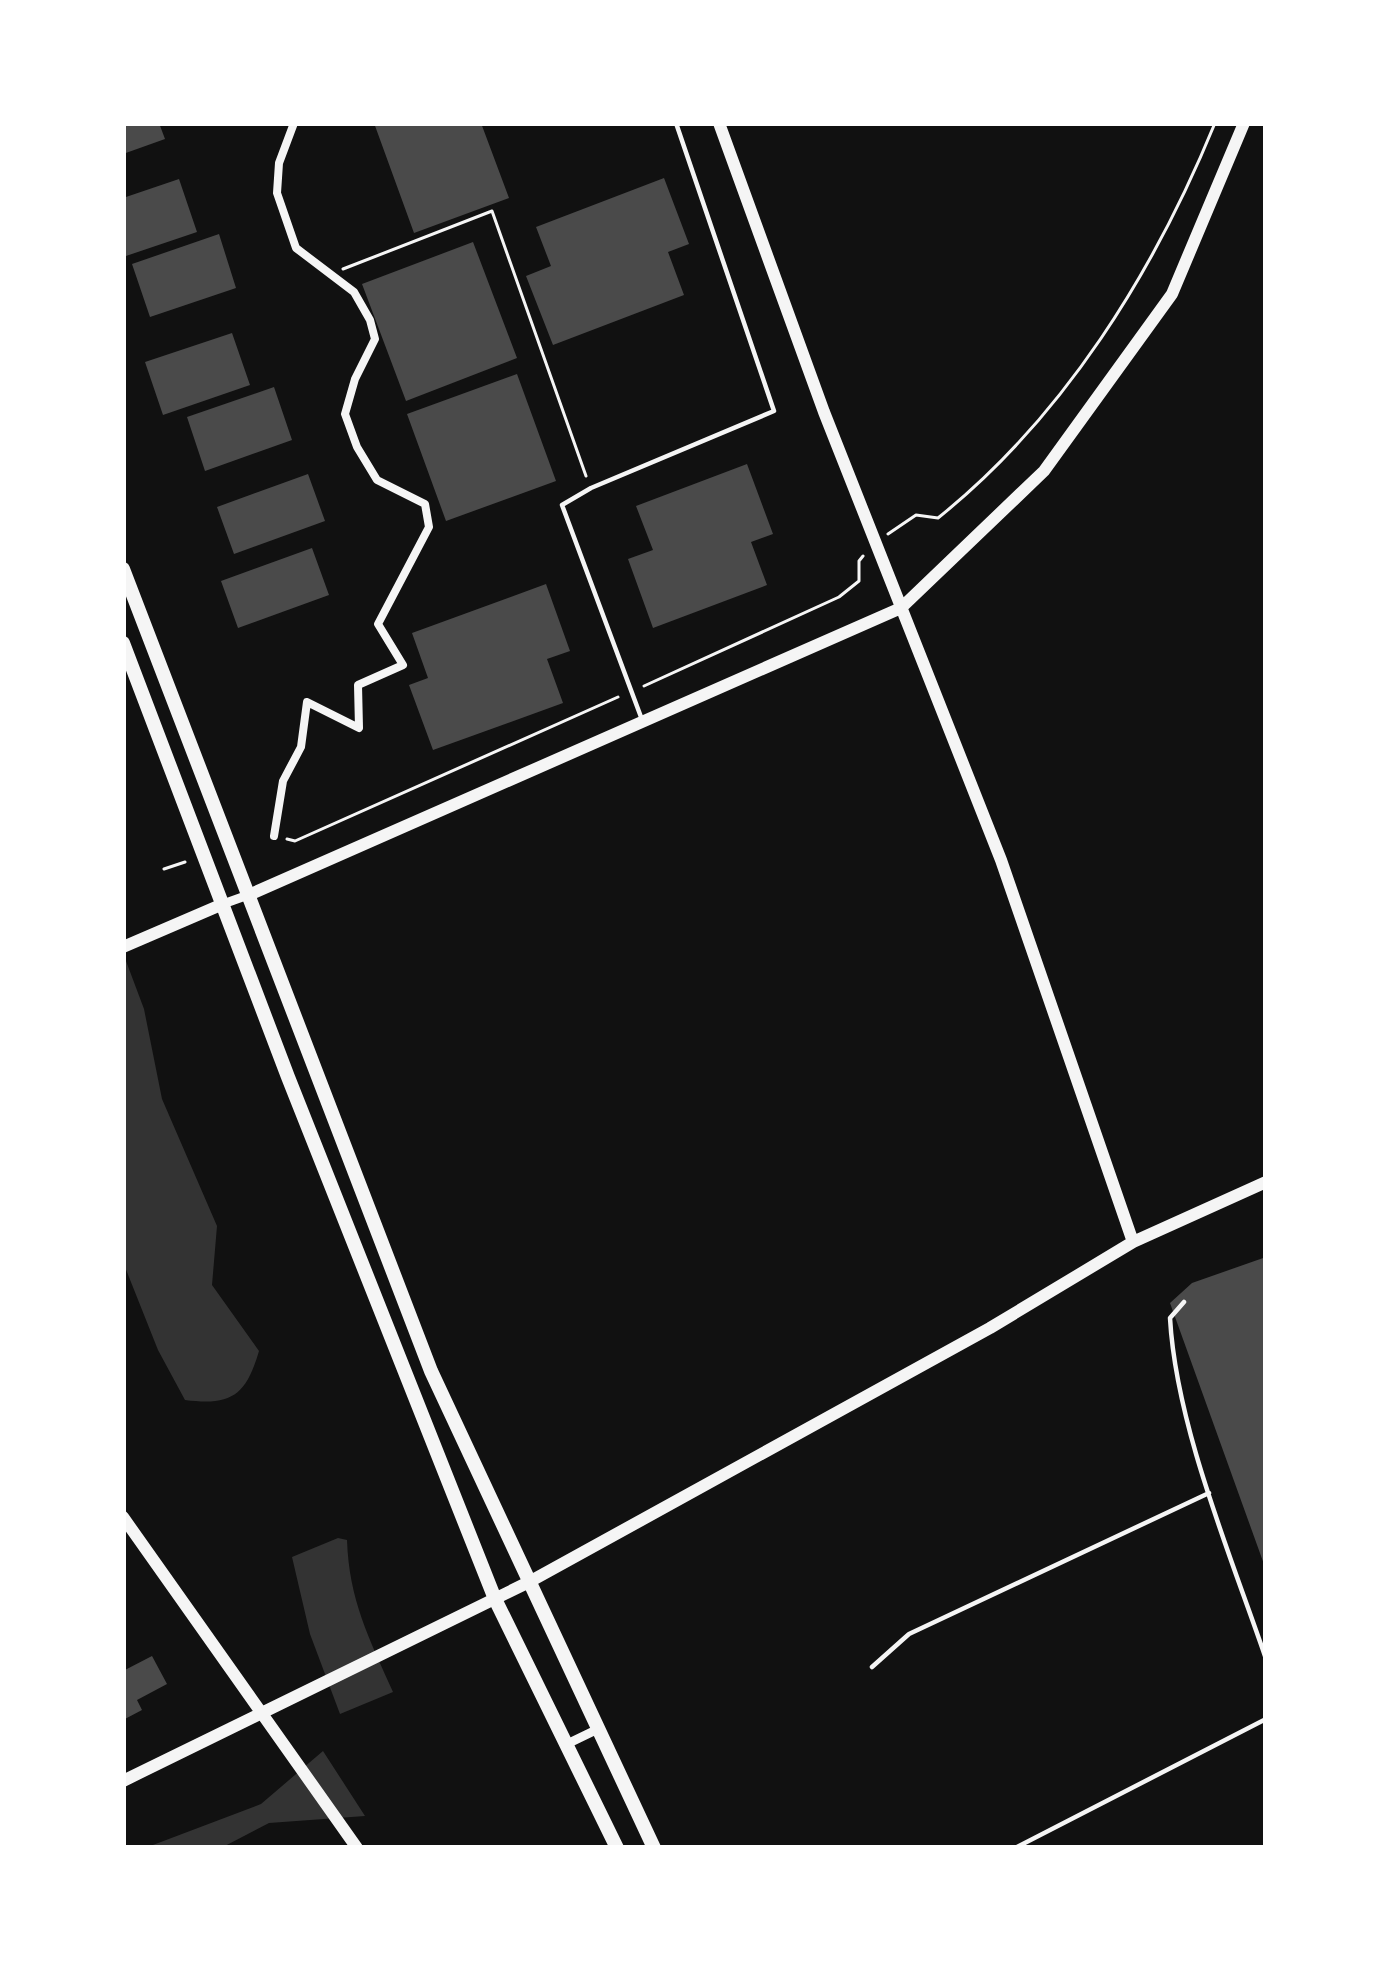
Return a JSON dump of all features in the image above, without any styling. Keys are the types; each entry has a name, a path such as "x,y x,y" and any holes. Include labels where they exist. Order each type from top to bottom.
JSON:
{"main road":[{"path":"123,569 431,1371 654,1848"},
{"path":"123,643 495,1599 617,1848"}],"street":[{"path":"274,836 283,782 302,747 307,702 359,728 358,685 403,665 378,624 429,527 425,504 377,480 345,414 355,379 375,339 354,292 296,248 277,193 279,163 294,123"},
{"path":"718,123 875,542 1001,860 1133,1243"},
{"path":"123,947 901,608 1044,471 1172,294 1244,123"},
{"path":"123,1781 529,1582 990,1328 1133,1243 1266,1182"},
{"path":"123,1517 357,1848"},
{"path":"567,1744 598,1729"}],"lane":[{"path":"643,722 562,505 591,488 774,411 676,123"},
{"path":"1184,1302 1169,1318 1172,1352 1209,1493 1266,1659"},
{"path":"872,1667 909,1634 1209,1493"},
{"path":"1015,1848 1266,1719"}],"path":[{"path":"274,836 295,841 839,597 859,581 859,561 875,542 916,515 938,518 973,490 1046,412 1133,291 1191,181 1215,123"},
{"path":"330,274 492,211 591,488"},
{"path":"164,869 203,856"}],"shaded area":[{"path":"123,953 144,1009 162,1099 217,1226 212,1285 259,1351 249,1378 226,1399 185,1400 158,1350 123,1262"},
{"path":"338,1538 347,1540 356,1600 393,1692 340,1714 310,1634 292,1557"},
{"path":"323,1751 365,1816 269,1823 221,1848 145,1848 261,1804"}],"building":[{"path":"123,123 159,123 165,139 123,154"},
{"path":"374,123 481,123 509,198 414,233"},
{"path":"664,178 689,244 668,252 684,295 553,345 526,276 551,266 536,227"},
{"path":"179,179 197,232 123,257 123,198"},
{"path":"219,234 236,288 150,317 132,264"},
{"path":"473,242 517,358 406,401 362,284"},
{"path":"232,333 250,385 163,415 145,362"},
{"path":"517,374 556,481 446,521 407,414"},
{"path":"274,387 292,440 205,471 187,417"},
{"path":"747,464 773,534 751,542 767,585 653,628 628,559 653,550 636,506"},
{"path":"308,474 325,521 234,554 217,507"},
{"path":"312,548 329,595 238,628 221,581"},
{"path":"546,584 570,651 547,659 563,703 433,750 409,685 428,678 412,633"},
{"path":"1266,1257 1265,1567 1170,1303 1192,1283"},
{"path":"152,1656 167,1684 137,1700 142,1710 123,1720 123,1671"}]}
